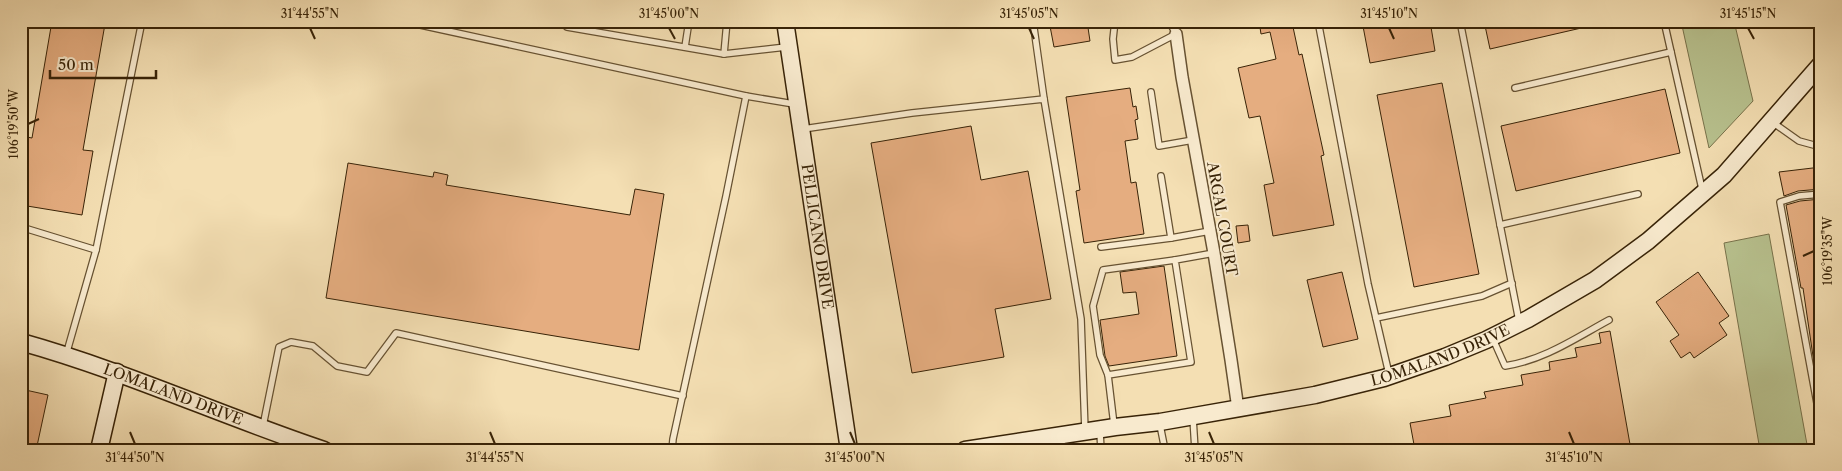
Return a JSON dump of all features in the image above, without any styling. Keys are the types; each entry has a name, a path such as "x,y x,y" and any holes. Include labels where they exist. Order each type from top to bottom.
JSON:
{"street":[{"name":"PELLICANO DRIVE","path":"785,21 849,450"},
{"name":"ARGAL COURT","path":"1176,34 1214,253 1238,409"},
{"name":"LOMALAND DRIVE","path":"965,450 1062,443 1100,430 1160,422 1324,393 1389,376 1445,357 1492,337 1586,285 1648,241 1724,175 1821,64"},
{"name":"LOMALAND DRIVE","path":"23,345 117,372 324,450"},
{"path":"99,450 117,372"}],"lane":[{"path":"66,356 96,250 142,21"},
{"path":"402,21 746,96 796,104"},
{"path":"568,21 566,27 724,54 788,46"},
{"path":"685,47 689,21"},
{"path":"724,54 727,21"},
{"path":"1033,21 1044,99 1100,430 1101,450"},
{"path":"1115,21 1113,39 1114,60 1132,57 1176,34 1169,21"},
{"path":"1318,21 1389,376"},
{"path":"1460,21 1520,323"},
{"path":"1664,21 1703,194"},
{"path":"1515,88 1671,52"},
{"path":"1151,92 1159,146 1193,140"},
{"path":"672,450 672,439 683,396 746,96"},
{"path":"801,129 1044,99"},
{"path":"1772,122 1799,141 1821,147"},
{"path":"1161,176 1171,238"},
{"path":"1500,224 1638,194"},
{"path":"1821,194 1799,196 1780,202 1821,425"},
{"path":"21,227 96,250"},
{"path":"1102,248 1210,231"},
{"path":"1100,430 1108,375 1100,356 1093,306 1103,270 1214,253"},
{"path":"1108,375 1191,362 1175,260"},
{"path":"1376,318 1482,296 1512,283"},
{"path":"1492,337 1504,366 1526,363 1556,350 1609,320"},
{"path":"262,428 279,347 291,342 313,346 338,366 367,372 396,333 683,396"},
{"path":"1193,416 1195,450"},
{"path":"1160,422 1165,450"}],"green space":[{"path":"1681,21 1734,21 1753,101 1709,148"},
{"path":"1769,234 1808,450 1760,450 1724,243"}],"building":[{"path":"52,21 91,21 105,24 83,150 93,151 82,215 21,205 21,136 32,138"},
{"path":"1049,21 1087,21 1090,41 1054,47"},
{"path":"1259,21 1298,21 1298,26 1293,27 1299,55 1302,54 1324,155 1321,156 1334,225 1273,236 1264,185 1274,183 1260,116 1249,118 1238,68 1276,59 1270,32 1261,34"},
{"path":"1362,21 1430,21 1435,51 1370,63"},
{"path":"1484,21 1589,21 1590,26 1490,49"},
{"path":"1442,83 1479,274 1414,287 1377,95"},
{"path":"1130,88 1133,107 1136,106 1138,119 1135,120 1138,139 1125,141 1131,183 1136,182 1144,234 1084,243 1076,191 1080,190 1066,97"},
{"path":"1665,89 1680,153 1516,191 1501,126"},
{"path":"971,126 981,180 1028,171 1051,299 995,309 1004,357 912,373 871,143"},
{"path":"348,163 433,177 434,172 448,175 446,185 630,215 635,189 664,194 639,350 326,298"},
{"path":"1821,167 1821,189 1798,191 1784,196 1779,172"},
{"path":"1821,199 1821,363 1814,363 1803,288 1801,288 1786,205 1800,201"},
{"path":"1248,225 1250,241 1238,243 1236,226"},
{"path":"1164,266 1177,356 1109,366 1105,356 1100,320 1139,314 1136,292 1123,293 1120,272"},
{"path":"1342,272 1358,339 1323,347 1307,280"},
{"path":"1698,272 1729,316 1719,323 1727,335 1694,358 1690,352 1681,358 1670,341 1679,335 1656,302"},
{"path":"1610,331 1631,450 1415,450 1410,423 1451,416 1449,405 1486,398 1484,392 1523,385 1521,375 1550,370 1549,362 1577,357 1575,348 1601,343 1599,333"},
{"path":"21,389 48,395 37,446 21,443"}]}
